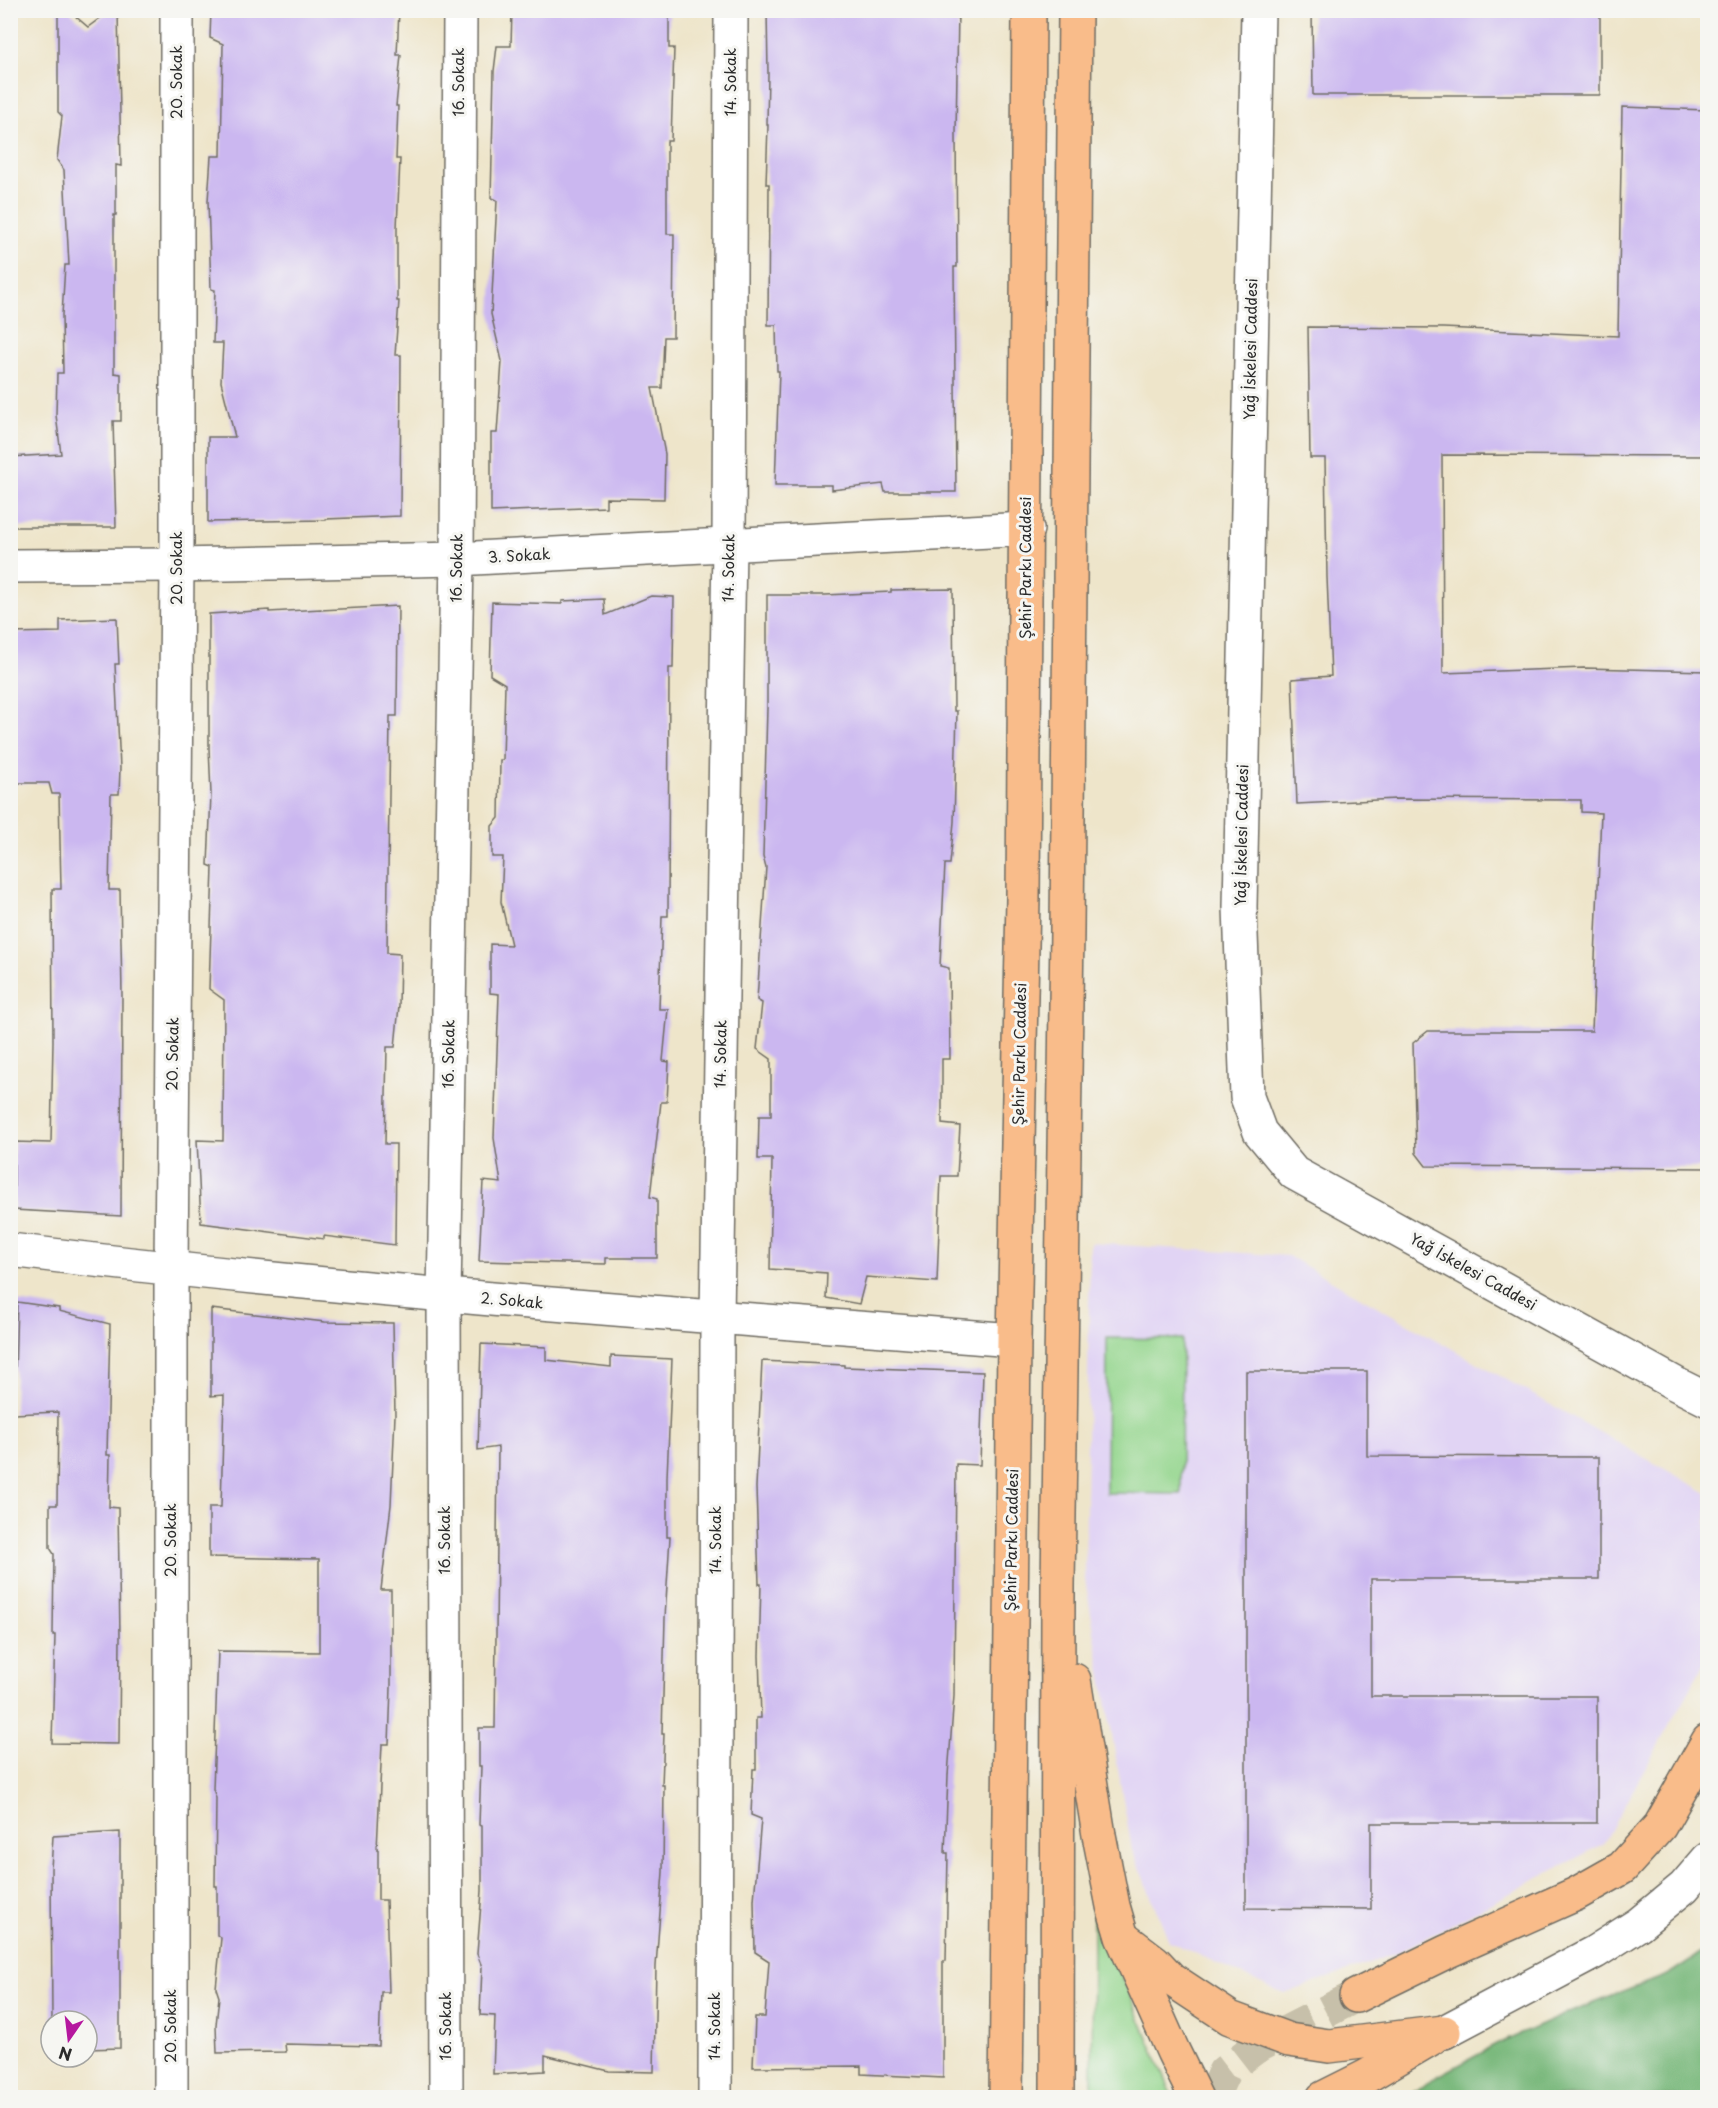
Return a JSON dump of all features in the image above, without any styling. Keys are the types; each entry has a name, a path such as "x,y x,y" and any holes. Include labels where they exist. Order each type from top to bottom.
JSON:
{"main road":[{"name":"Şehir Parkı Caddesi","path":"1006,2097 1014,1340 1023,898 1029,10"},
{"path":"1057,2097 1058,1587 1067,930 1075,10"},
{"path":"1058,1587 1113,1906 1122,1937 1196,2097"},
{"path":"1356,1996 1446,1952 1576,1894 1622,1868 1660,1826 1707,1741"},
{"path":"1122,1937 1155,1962 1171,1979 1230,2018 1289,2040 1329,2046 1444,2032"},
{"path":"1323,2097 1367,2076 1444,2032"},
{"path":"1375,2097 1444,2032"}],"street":[{"name":"20. Sokak","path":"171,2097 171,1269 177,565 177,10"},
{"name":"16. Sokak","path":"446,2097 444,1296 457,559 460,10"},
{"name":"14. Sokak","path":"715,2097 717,1317 729,545 731,10"},
{"name":"Yağ İskelesi Caddesi","path":"1258,10 1240,907 1247,1097 1260,1132 1294,1173 1707,1400"},
{"name":"3. Sokak","path":"10,566 457,559 1027,529"},
{"name":"2. Sokak","path":"10,1250 171,1269 444,1296 1014,1340"},
{"path":"1444,2032 1595,1952 1639,1924 1684,1887 1707,1858"}],"shaded area":[{"path":"1090,1243 1288,1256 1707,1493 1707,1658 1603,1844 1397,1953 1284,1994 1169,1941 1132,1850 1085,1579"}],"green space":[{"path":"1107,1338 1182,1339 1181,1494 1106,1493"},
{"path":"1093,1907 1173,2097 1092,2097"},
{"path":"1707,1949 1707,2097 1409,2097 1427,2082 1496,2045 1566,2014 1669,1974"}],"building":[{"path":"58,10 68,10 88,27 111,10 118,10 121,166 116,165 116,215 114,215 114,373 121,374 121,421 113,421 116,527 10,527 10,457 61,454 56,415 57,373 63,373 62,315 65,265 69,265 64,170 57,160 62,116 58,112"},
{"path":"211,10 399,10 397,55 401,55 396,106 398,106 396,159 400,159 397,228 397,301 399,301 395,355 401,355 400,516 208,522 208,437 235,437 221,382 223,343 213,343 215,290 211,289 208,201 211,156 221,156 223,44 210,38"},
{"path":"512,10 669,10 669,48 674,48 671,141 667,141 667,234 674,234 673,337 664,337 662,388 652,388 665,454 664,499 606,498 606,507 491,512 491,433 497,433 502,361 491,314 497,200 491,198 494,71 497,46 511,46"},
{"path":"767,10 958,10 957,267 954,267 956,492 885,492 883,484 832,490 832,485 775,485 779,371 777,371 776,325 768,325"},
{"path":"1312,10 1600,10 1600,95 1313,95"},
{"path":"1622,107 1707,110 1707,456 1442,455 1443,673 1584,668 1707,671 1707,1168 1426,1166 1416,1153 1413,1043 1428,1031 1592,1031 1601,813 1581,812 1581,800 1396,799 1297,804 1292,679 1331,676 1325,458 1310,458 1308,327 1443,328 1618,336"},
{"path":"953,589 954,711 957,711 954,822 950,864 945,864 940,966 949,968 950,1059 942,1059 942,1124 960,1126 957,1176 941,1176 937,1282 866,1277 859,1304 826,1298 827,1273 770,1269 772,1159 758,1159 759,1116 771,1116 771,1059 757,1049 762,1003 757,1000 766,867 763,856 767,595 825,595 891,592 891,590"},
{"path":"651,596 674,597 673,668 669,668 668,916 662,916 659,1009 668,1009 663,1061 669,1062 667,1102 661,1102 650,1197 657,1199 657,1258 606,1258 606,1264 479,1261 483,1181 501,1183 494,1138 499,994 490,993 490,944 511,945 501,902 503,857 492,857 492,826 499,818 505,684 490,675 492,602 562,604 562,601 604,599 605,615"},
{"path":"398,606 397,716 390,716 387,953 400,954 399,1006 395,1047 387,1047 385,1144 396,1144 395,1245 324,1236 324,1239 201,1223 197,1140 223,1141 224,1000 209,989 213,867 208,865 211,794 209,614"},
{"path":"117,618 119,664 115,664 120,768 119,794 111,794 109,890 120,890 121,1216 14,1210 14,1142 51,1143 52,889 61,889 59,794 52,794 49,783 10,783 10,633 60,632 60,620"},
{"path":"17,1302 59,1308 59,1311 110,1324 107,1455 110,1455 109,1507 118,1508 119,1744 52,1743 55,1635 53,1635 54,1554 50,1548 50,1505 57,1505 58,1412 14,1414"},
{"path":"211,1309 325,1322 393,1323 395,1415 391,1505 381,1590 391,1590 391,1687 389,1744 382,1744 377,1849 378,1900 386,1900 389,1992 381,1992 379,2046 285,2044 286,2052 217,2053 216,2025 219,1997 216,1988 221,1938 217,1935 216,1798 213,1789 218,1651 319,1652 319,1559 209,1557 209,1507 221,1507 224,1395 211,1396"},
{"path":"481,1344 546,1347 546,1360 611,1367 611,1356 672,1359 667,1477 667,1537 670,1537 662,1734 664,1734 663,1872 656,1966 654,2072 609,2071 545,2055 545,2071 493,2074 495,2016 480,2015 482,1967 477,1954 482,1891 479,1728 495,1728 498,1447 478,1450"},
{"path":"762,1361 844,1365 844,1367 983,1372 980,1465 956,1464 954,1696 945,1853 948,1853 946,1961 943,1961 943,2078 861,2074 861,2066 753,2067 755,2017 765,2017 769,1961 755,1952 754,1900 761,1819 751,1815 753,1769 756,1769 756,1718 761,1718 759,1656 761,1584 759,1584 756,1487"},
{"path":"1246,1371 1367,1371 1367,1456 1599,1457 1599,1579 1371,1579 1371,1696 1597,1696 1597,1823 1371,1823 1371,1909 1246,1908"},
{"path":"120,1832 120,2048 99,2049 99,2009 52,2009 53,1836"}],"tunnel":[{"path":"1212,2098 1224,2072 1255,2048 1356,1996"}]}
